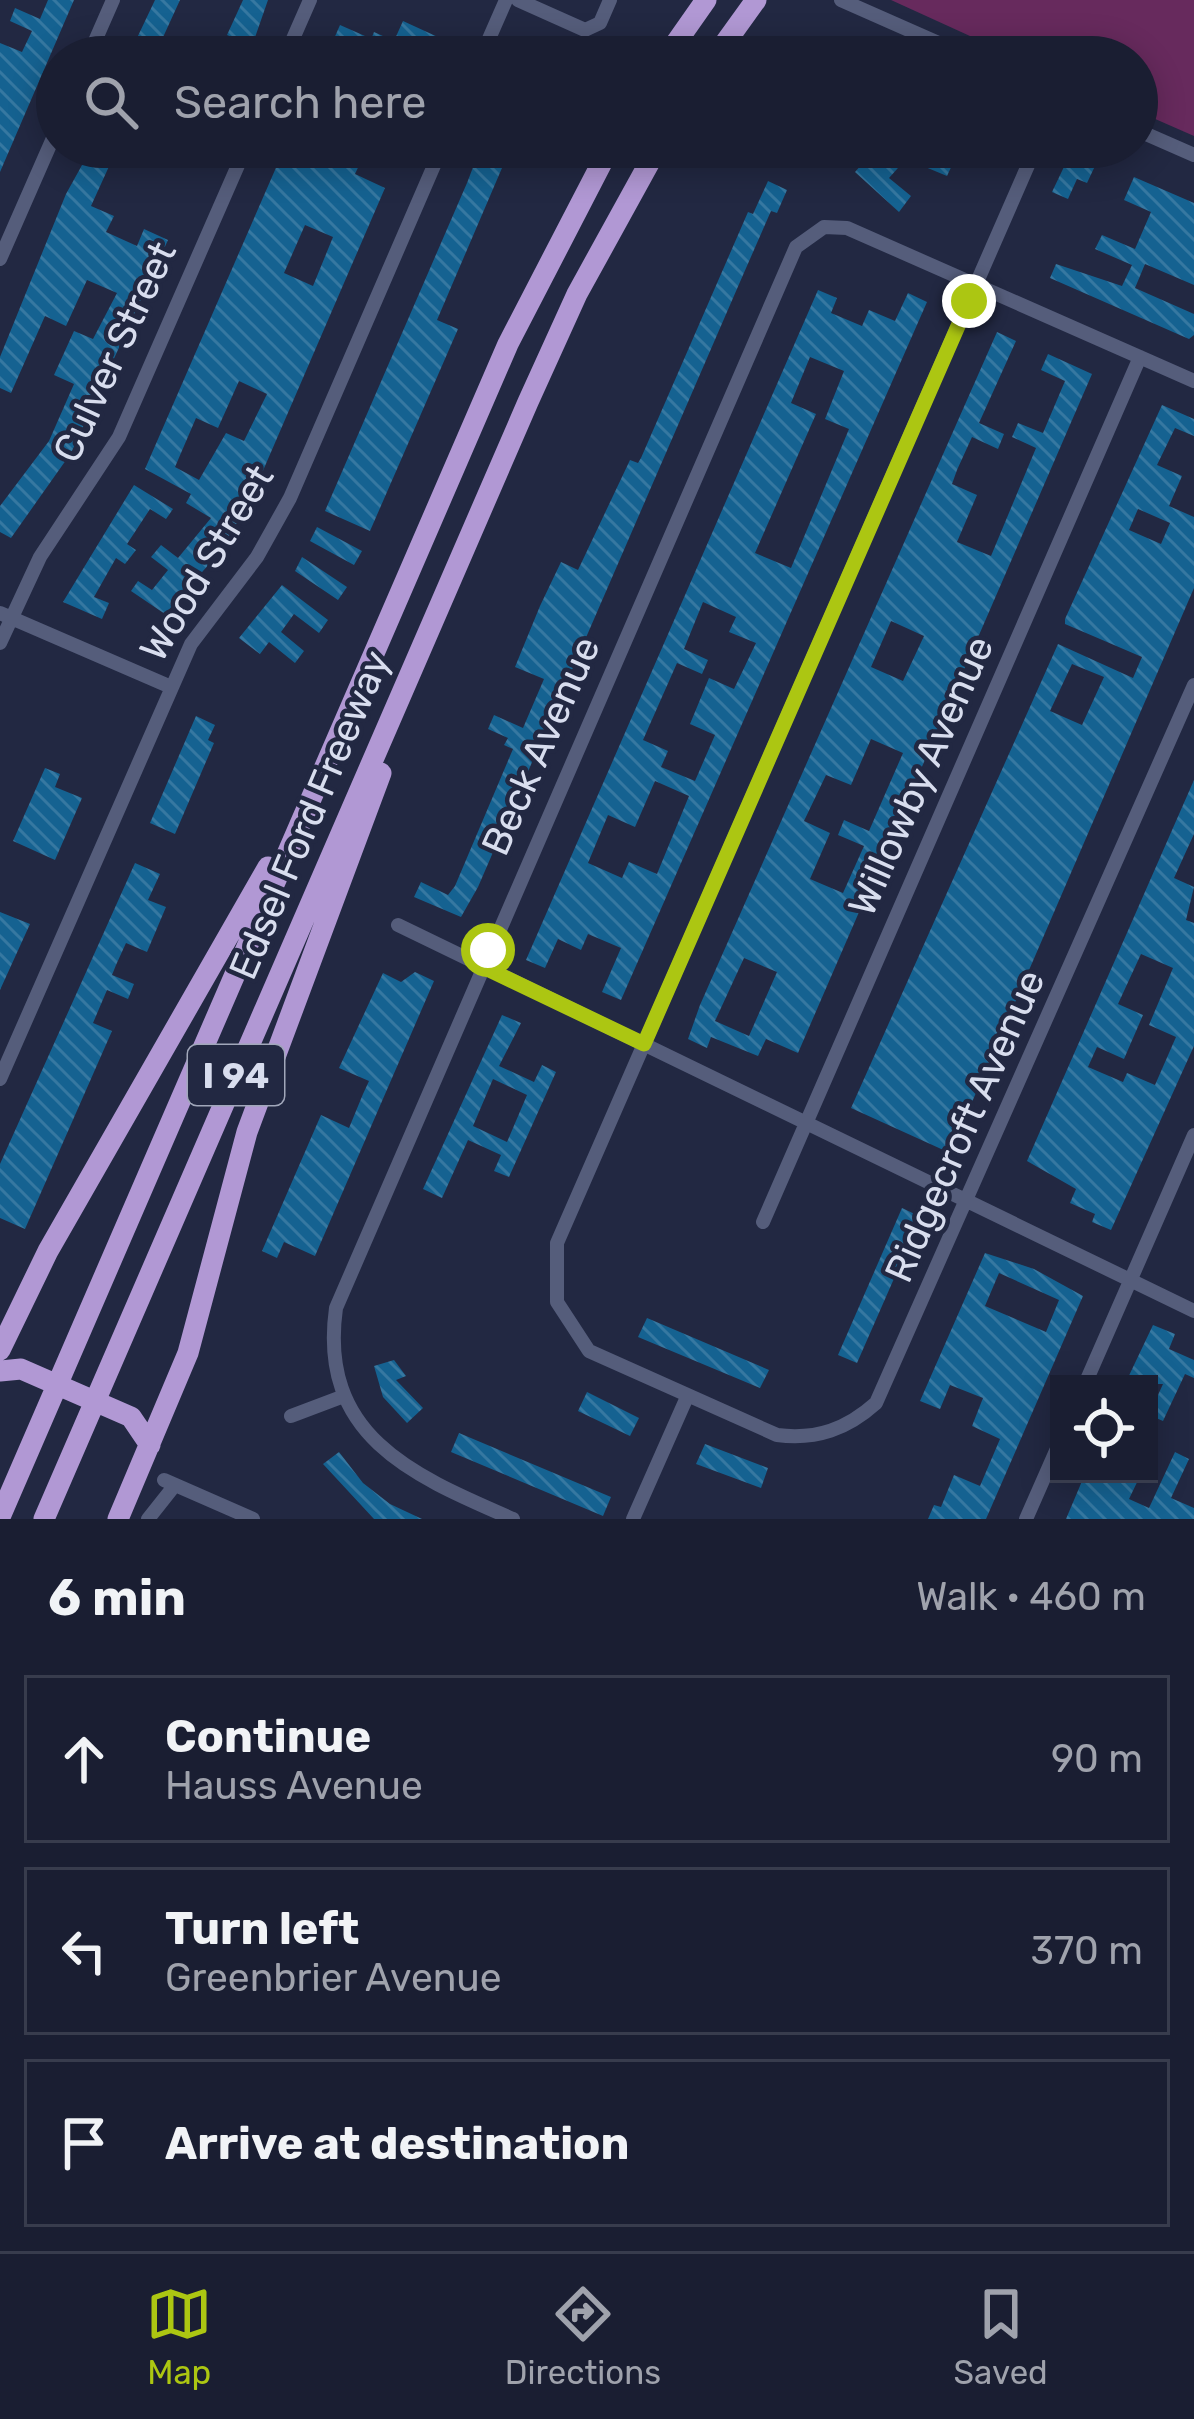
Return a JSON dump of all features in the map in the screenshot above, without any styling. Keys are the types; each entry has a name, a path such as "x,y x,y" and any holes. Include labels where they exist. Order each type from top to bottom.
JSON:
{"highway":[{"path":"681,36 706,0"},
{"path":"730,36 757,0"},
{"name":"Edsel Ford Freeway","path":"0,1517 508,344 599,168"},
{"name":"Edsel Ford Freeway","path":"44,1519 577,294 646,168"},
{"path":"118,1519 202,1309 247,1132 386,762 429,630"},
{"path":"0,1351 48,1251 249,901 344,723"},
{"path":"10,1370 131,1417 150,1445"}],"street":[{"path":"97,36 113,0"},
{"path":"295,36 310,0"},
{"path":"491,36 506,0"},
{"path":"518,0 591,29 610,0"},
{"path":"841,0 863,4 928,36"},
{"path":"1158,139 1194,155"},
{"path":"0,259 40,168"},
{"name":"Culver Street","path":"0,644 6,615 119,437 237,168"},
{"name":"Wood Street","path":"0,1079 191,644 256,557 290,498 433,168"},
{"name":"Ridgecroft Avenue","path":"1027,168 557,1243 554,1286 562,1315 589,1351 777,1435 820,1435 851,1422 888,1385 1194,685"},
{"name":"Beck Avenue","path":"513,1519 429,1482 373,1441 344,1396 334,1337 340,1292 796,247 824,227 848,228 1194,381"},
{"name":"Willowby Avenue","path":"763,1222 1140,357"},
{"path":"6,615 171,687"},
{"path":"398,925 1194,1312"},
{"path":"1089,1375 1194,1135"},
{"path":"291,1416 344,1396"},
{"path":"633,1519 687,1397"},
{"path":"1026,1519 1050,1464"},
{"path":"148,1519 170,1482 228,1514 253,1519"}],"shaded area":[{"path":"891,0 1194,0 1194,136 1158,120 1158,36 970,36"}],"building":[{"path":"48,0 74,0 59,36 36,36 36,88 0,172 0,43 22,52 32,31 10,21 15,8 40,19"},
{"path":"155,0 180,0 164,36 138,36"},
{"path":"243,0 268,0 255,36 227,35"},
{"path":"403,21 436,36 396,36"},
{"path":"340,25 365,36 335,36"},
{"path":"80,168 108,168 91,206 114,216 106,232 137,246 144,229 168,240 71,453 11,538 0,532 0,506 49,441 74,384 54,375 74,331 93,339 117,293 87,280 66,326 45,316 11,393 0,388 0,357"},
{"path":"276,168 358,168 355,174 385,188 249,503 218,554 165,614 131,591 138,581 152,590 168,570 151,557 161,545 178,558 211,518 186,503 191,494 145,469","holes":["305,225 333,237 313,286 284,273","239,381 267,394 244,441 226,433 199,480 175,467 196,418 218,428"]},
{"path":"473,168 502,168 437,320 458,329 370,531 325,511"},
{"path":"859,168 898,168 889,178 911,196 899,212 855,172"},
{"path":"928,168 951,168 947,176"},
{"path":"1063,168 1094,168 1087,183 1077,179 1068,199 1052,192"},
{"path":"1134,177 1194,203 1194,285 1145,264 1135,288 1194,314 1194,335 1189,339 1050,278 1056,264 1122,286 1132,265 1095,249 1102,235 1135,249 1151,212 1124,200"},
{"path":"768,181 787,190 777,213 771,211 478,887 461,917 414,897 421,882 448,895 455,886 513,749 504,745 508,738 488,729 494,715 523,728 544,679 515,667 540,606 561,562 578,570 630,460 638,463 641,458 748,212 753,214"},
{"path":"818,290 837,298 831,313 862,326 869,310 895,321 908,293 927,302 621,1000 602,992 621,948 588,934 581,950 558,939 545,968 526,960","holes":["810,357 844,371 825,419 849,429 791,568 755,553 816,414 791,403","703,602 736,617 729,632 756,643 734,689 709,678 690,724 715,735 695,781 661,767 668,751 643,740 677,663 702,674 708,660 684,649","655,781 689,796 657,874 629,862 622,878 588,863 608,815 635,827"]},
{"path":"997,332 1016,341 979,423 1004,434 998,449 972,437 957,470 952,484 977,495 957,542 991,556 1036,448 1012,437 1018,423 1043,433 1065,381 1041,370 1048,354 1092,374 798,1053 766,1039 758,1056 711,1037 707,1048 688,1039","holes":["891,621 924,636 903,681 871,667","871,739 903,753 869,831 844,820 838,835 864,846 843,893 810,879 830,833 804,821 826,775 851,785","744,958 777,972 749,1036 715,1021"]},
{"path":"1162,405 1194,419 1194,436 1175,428 1157,465 1182,476 1169,506 1194,517 1194,588 950,1153 851,1108 1058,644 1133,678 1142,657 1065,624","holes":["1138,509 1170,523 1161,544 1129,530","1072,664 1104,677 1082,725 1050,711"]},
{"path":"134,485 173,509 166,519 150,509 127,544 136,550 125,564 116,558 94,597 109,603 102,619 63,602"},
{"path":"317,527 362,551 354,565 310,541"},
{"path":"302,557 347,587 338,600 295,571"},
{"path":"282,585 328,620 319,633 294,614 281,632 304,651 295,663 269,642 260,654 239,638"},
{"path":"196,716 215,725 208,740 214,743 175,834 150,823"},
{"path":"45,768 60,774 55,787 82,798 55,860 13,841"},
{"path":"1194,780 1194,834 1174,878 1194,887 1186,920 1194,923 1194,1046 1111,1230 1092,1222 1095,1214 1070,1203 1076,1189 1027,1161","holes":["1141,954 1173,968 1149,1025 1176,1037 1155,1085 1127,1073 1123,1082 1088,1067 1097,1047 1124,1059 1143,1015 1118,1004"]},
{"path":"135,863 160,874 148,900 166,907 147,952 126,943 116,965 112,975 134,984 128,999 107,990 93,1023 112,1031 25,1229 0,1218 0,1164"},
{"path":"0,912 30,924 0,990"},
{"path":"415,972 434,981 315,1256 284,1242 277,1258 262,1251 321,1115 349,1128 369,1081 339,1068 383,973 401,982"},
{"path":"502,1015 521,1023 499,1066 534,1082 542,1065 556,1072 509,1177 494,1171 501,1155 468,1140 442,1198 423,1189","holes":["493,1079 527,1095 507,1142 473,1126"]},
{"path":"902,1208 921,1217 857,1363 838,1355"},
{"path":"985,1253 1034,1269 1083,1296 986,1519 928,1519 934,1505 941,1507 954,1475 980,1486 1000,1439 972,1426 983,1398 950,1385 940,1409 920,1401","holes":["999,1273 1059,1300 1046,1332 985,1306"]},
{"path":"647,1318 769,1370 760,1388 638,1337"},
{"path":"1153,1325 1175,1334 1169,1349 1194,1360 1194,1378 1185,1374 1163,1421 1158,1419 1163,1384 1158,1384 1158,1375 1129,1375"},
{"path":"394,1360 406,1376 396,1380 423,1408 407,1423 383,1397 374,1366"},
{"path":"587,1392 639,1418 630,1436 578,1411"},
{"path":"459,1433 611,1497 603,1516 451,1452"},
{"path":"705,1444 768,1468 761,1488 696,1464"},
{"path":"339,1452 363,1483 390,1504 422,1519 374,1519 323,1464"},
{"path":"1175,1452 1189,1459 1171,1498 1194,1508 1194,1519 1066,1519 1081,1483 1137,1483 1129,1499 1149,1508"}],"route":[{"path":"488,950 481,966 644,1044 969,301"}]}
